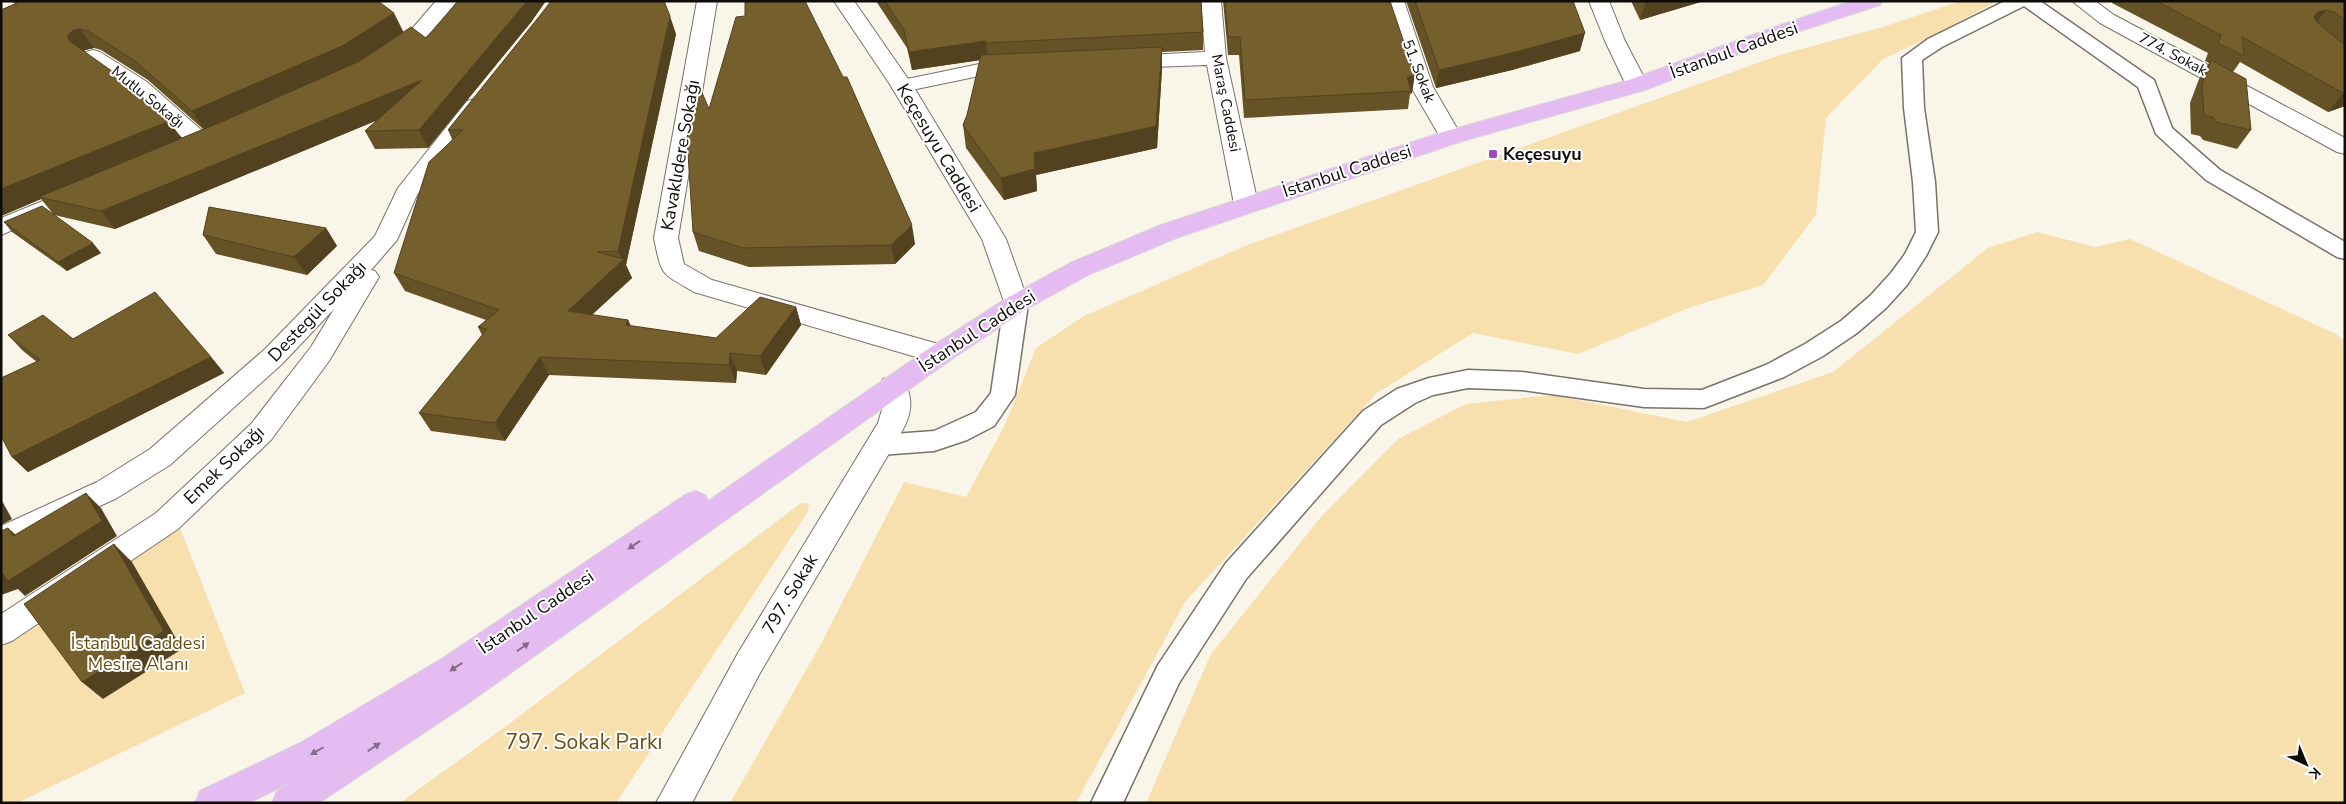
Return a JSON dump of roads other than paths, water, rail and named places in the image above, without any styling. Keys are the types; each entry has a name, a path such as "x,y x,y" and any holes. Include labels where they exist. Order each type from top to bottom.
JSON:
{"main road":[{"name":"İstanbul Caddesi","path":"289,803 454,694 797,456 855,412 940,354 1016,304 1079,269 1170,231 1246,204 1451,137 1637,85 1787,29 1873,1"},
{"name":"İstanbul Caddesi","path":"212,803 312,754 455,668 775,448 855,412"}],"street":[{"path":"370,66 418,34 447,1"},
{"name":"Kavaklıdere Sokağı","path":"707,1 666,238 673,269 704,286 940,354"},
{"name":"Keçesuyu Caddesi","path":"844,1 902,86 994,239 1016,304"},
{"name":"Maraş Caddesi","path":"1211,1 1216,58 1246,204"},
{"name":"51. Sokak","path":"1394,1 1422,87 1451,137"},
{"path":"1599,1 1615,42 1637,85"},
{"name":"774. Sokak","path":"2082,1 2107,19 2345,147"},
{"name":"Mutlu Sokağı","path":"93,56 139,87 191,145 222,133"},
{"path":"1110,62 1216,58"},
{"path":"902,86 994,67 1032,65"},
{"name":"Destegül Sokağı","path":"1,540 107,490 160,457 273,357 385,240 406,193 488,90"},
{"path":"1,227 101,184"},
{"name":"Emek Sokağı","path":"1,631 167,521 261,432 320,354 363,282 385,240"},
{"name":"797. Sokak","path":"673,803 749,662 880,444 899,408 899,400 893,386"}],"lane":[{"path":"1107,803 1168,674 1236,571 1372,418 1414,393 1429,387 1468,379 1522,381 1644,398 1704,399 1775,371 1814,350 1849,327 1878,302 1899,279 1915,256 1927,232 1924,182 1914,108 1912,58 1935,43 2020,1"},
{"path":"2028,1 2147,84 2163,130 2213,175 2345,252"},
{"path":"880,444 934,441 958,434 985,419 1004,395 1016,304"}],"place":[{"name":"Keçesuyu","path":"1493,154"}],"park label":[{"name":"İstanbul Caddesi Mesire Alanı","path":"138,653"},
{"name":"797. Sokak Parkı","path":"584,742"}]}
